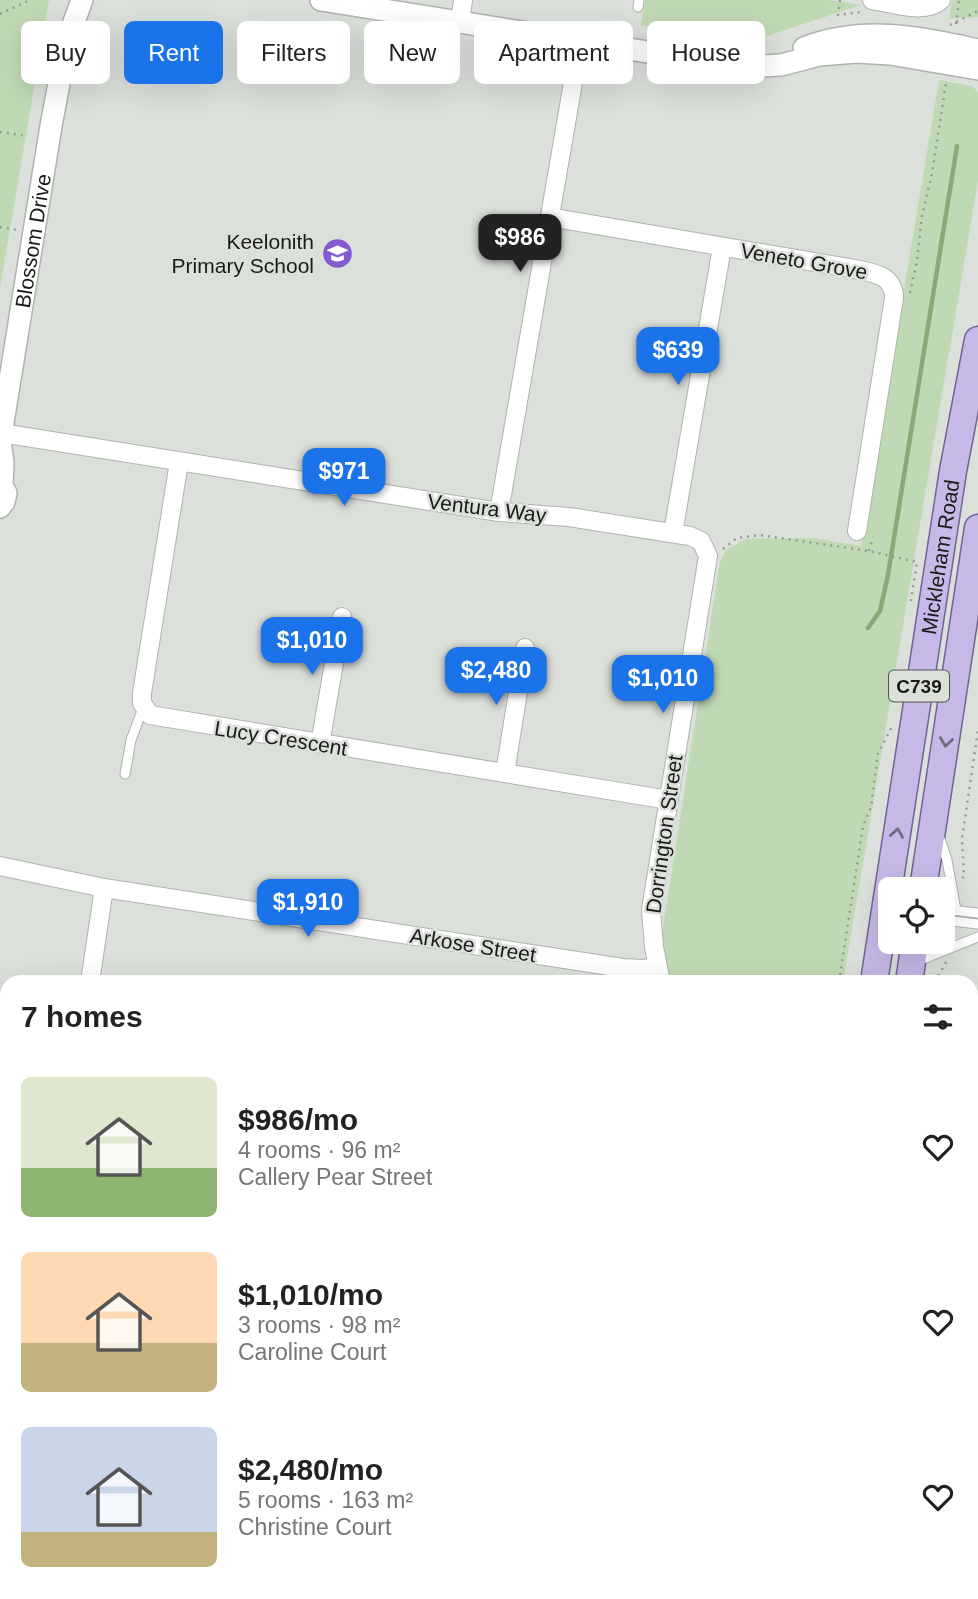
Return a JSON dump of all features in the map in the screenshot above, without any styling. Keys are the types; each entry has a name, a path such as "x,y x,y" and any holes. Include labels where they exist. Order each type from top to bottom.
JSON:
{"main road":[{"name":"Mickleham Road","path":"892,877 953,471 978,340"},
{"name":"Mickleham Road","path":"925,877 978,528"},
{"name":"Mickleham Road","path":"875,975 879,954"}],"street":[{"name":"Blossom Drive","path":"68,21 69,0"},
{"name":"Blossom Drive","path":"74,21 82,0"},
{"path":"321,0 454,21"},
{"path":"463,0 460,22 474,24"},
{"path":"872,0 923,8 936,5 942,0"},
{"path":"765,65 799,49 844,36 879,34 952,44 978,33"},
{"path":"952,44 976,66"},
{"path":"765,67 818,55 856,51 976,66"},
{"name":"Blossom Drive","path":"0,507 6,498 1,484 1,437 59,84"},
{"path":"499,512 573,84"},
{"name":"Veneto Grove","path":"550,217 867,271 884,276 891,283 894,299 857,531"},
{"path":"673,533 722,247"},
{"name":"Ventura Way","path":"1,437 499,512 569,517 673,533 701,541 713,558"},
{"path":"143,708 142,693 178,462"},
{"name":"Dorrington Street","path":"660,974 651,910 713,558"},
{"path":"320,744 342,617"},
{"path":"505,773 525,648"},
{"name":"Lucy Crescent","path":"143,708 155,718 669,800"},
{"name":"Arkose Street","path":"0,866 104,888 660,974"},
{"path":"91,975 104,888"}],"lane":[{"path":"125,774 131,740 143,708"},
{"path":"934,821 950,877"},
{"path":"955,904 956,910 978,914"},
{"path":"955,922 978,925"},
{"path":"912,962 978,937"}],"path":[{"path":"1,12 30,0"},
{"path":"838,15 841,0"},
{"path":"959,0 956,24 978,11"},
{"path":"0,132 27,136"},
{"path":"713,558 737,538 760,535 869,551 917,562 908,617"},
{"path":"840,975 863,827 871,807 878,753 892,728"},
{"path":"955,880 964,877 962,839 978,730"},
{"path":"972,768 978,752"}],"green space":[{"path":"0,0 49,0 45,21 21,21 21,84 35,84 0,288"},
{"path":"645,0 830,0 861,5 765,37 765,21 647,21 647,26 641,25"},
{"path":"952,0 978,0 978,17 949,19"},
{"path":"939,80 972,86 978,92 978,181 844,975 666,975 660,947 720,561 726,550 746,539 814,538 861,546"}],"waterway":[{"path":"868,628 880,611 888,575 957,146"}],"place":[{"name":"Keelonith Primary School","path":"337,253"}]}
